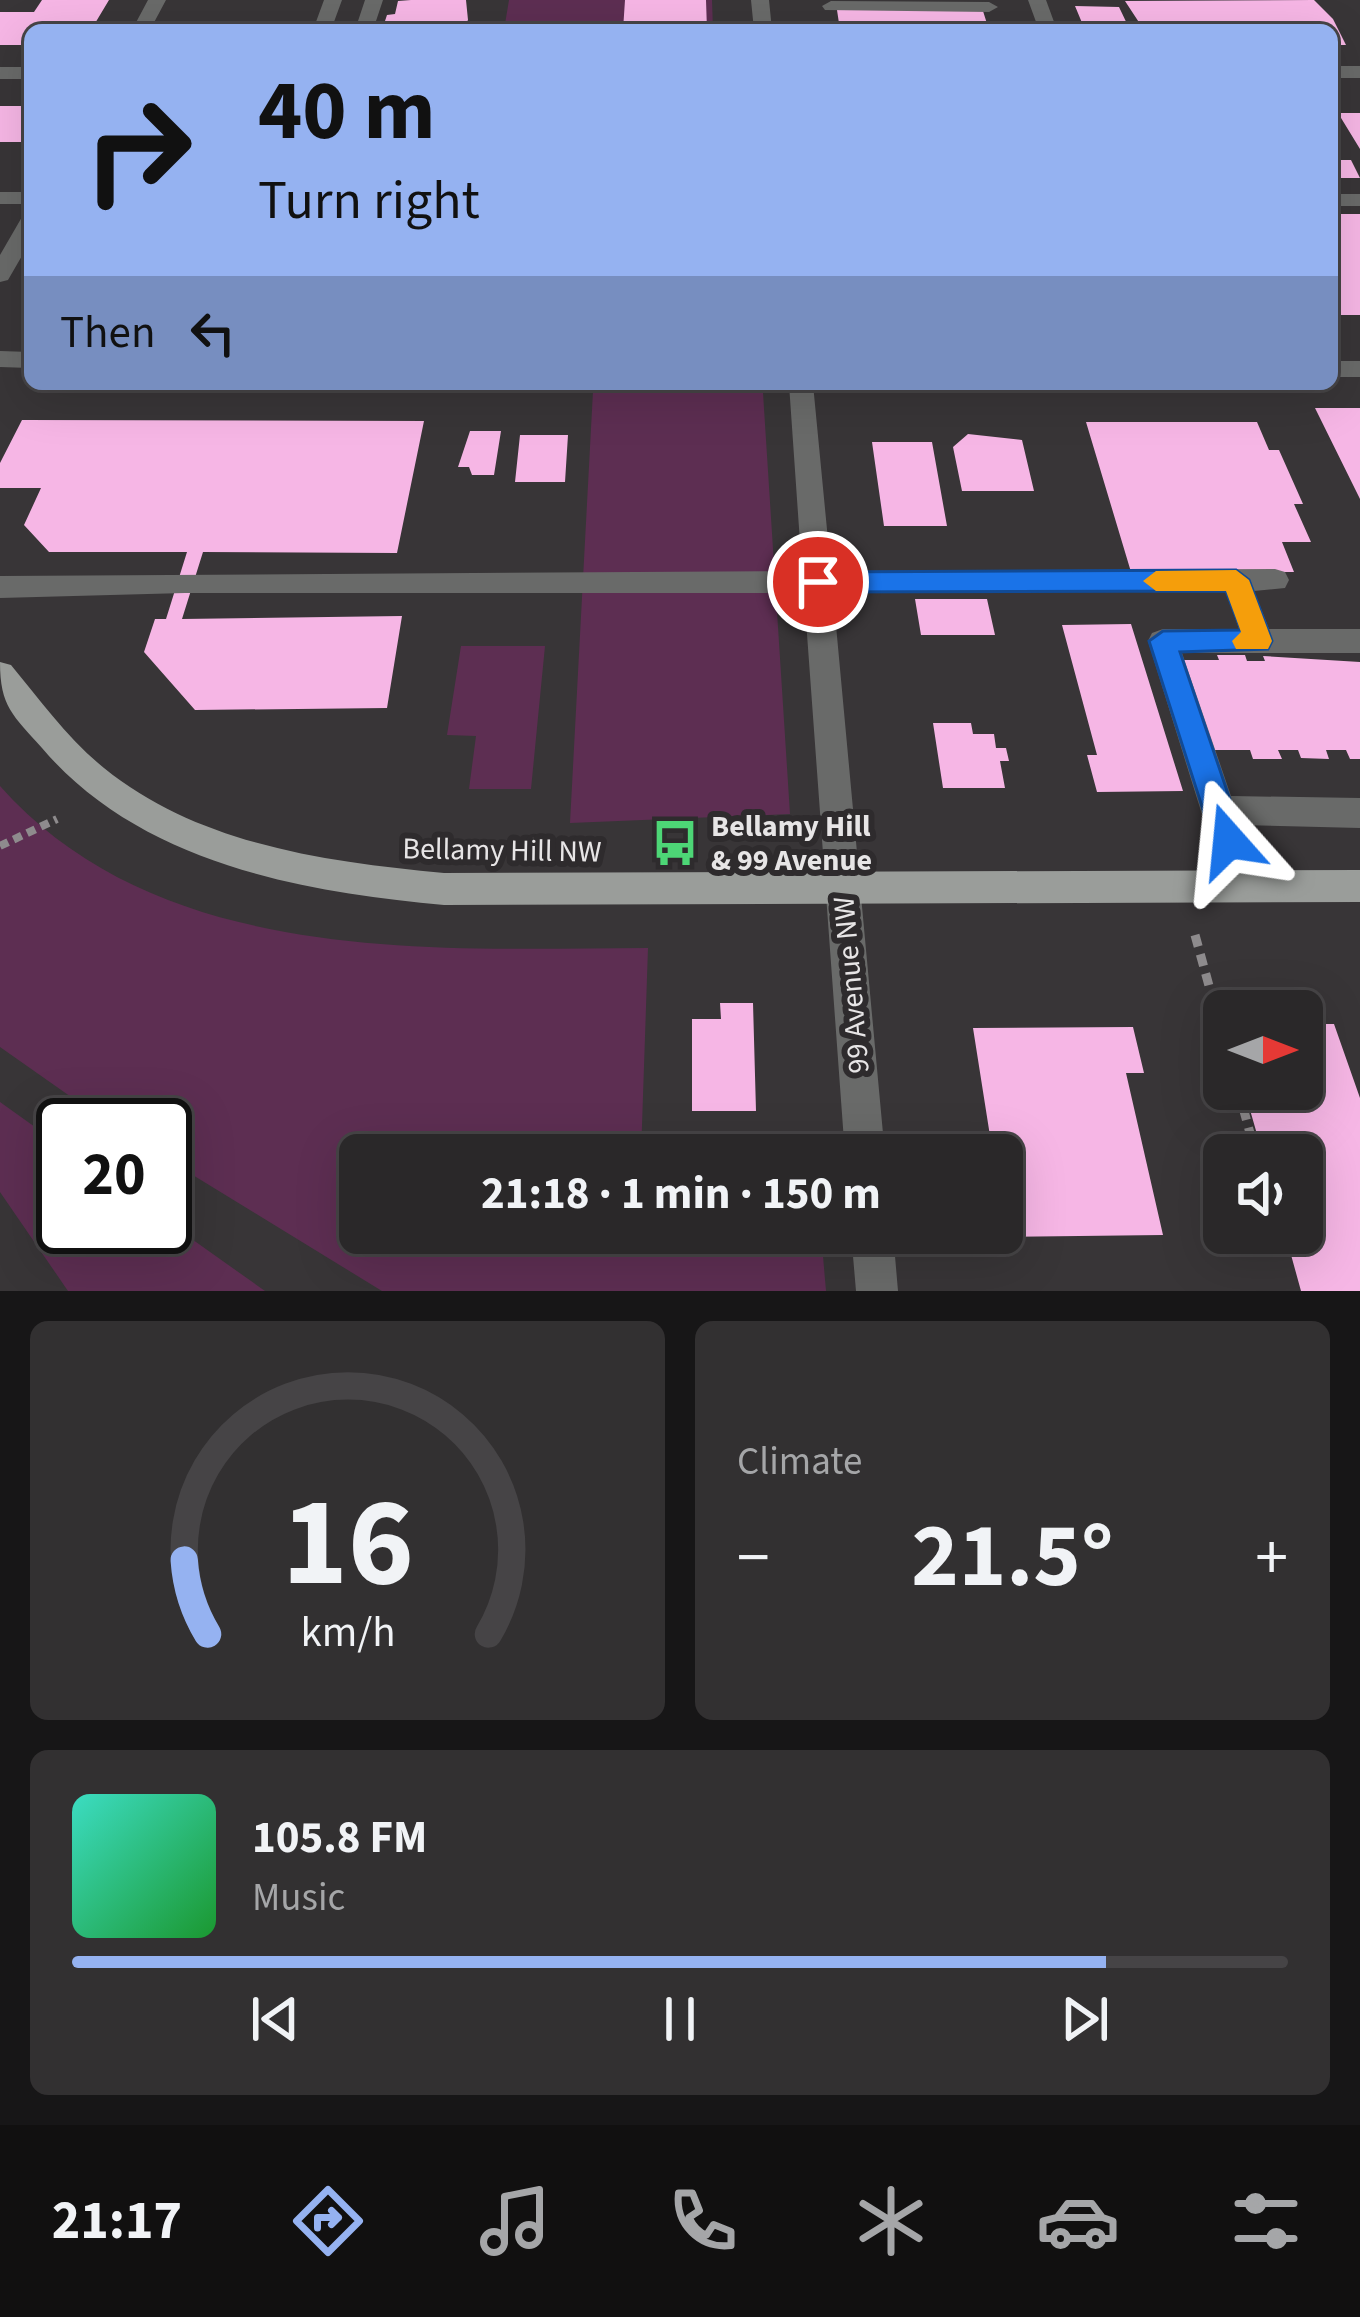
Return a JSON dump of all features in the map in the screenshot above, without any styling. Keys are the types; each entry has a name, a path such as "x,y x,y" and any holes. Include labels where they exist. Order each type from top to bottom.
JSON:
{"main road":[{"name":"Bellamy Hill NW","path":"0,674 104,787 181,829 275,864 444,889 1360,886"}],"street":[{"path":"831,3 988,3"},
{"path":"0,275 24,233"},
{"name":"99 Avenue NW","path":"802,390 863,1134"},
{"path":"1236,580 1258,641"},
{"path":"0,587 1276,580"},
{"path":"1241,886 1163,641 1360,641"},
{"path":"1219,810 1360,813"},
{"path":"874,1254 877,1291"}],"path":[{"path":"0,846 56,819"},
{"path":"1195,935 1210,990"}],"shaded area":[{"path":"509,0 712,0 713,24 505,24"},
{"path":"593,391 763,393 790,814 570,823"},
{"path":"461,646 545,646 531,789 469,789 476,736 447,735"},
{"path":"0,786 65,845 138,887 218,917 303,935 390,945 648,948 642,1134 339,1134 339,1254 823,1254 826,1291 382,1291 192,1175 192,1098 73,1098 0,1047"},
{"path":"0,1102 36,1128 36,1244 0,1192"},
{"path":"192,1239 265,1291 68,1291 43,1254 192,1254"}],"building":[{"path":"42,0 109,0 95,24 24,24 24,45 0,45 0,12 34,12"},
{"path":"466,0 468,20 466,24 385,21 387,15 395,14 398,1"},
{"path":"625,0 706,0 707,24 623,24"},
{"path":"1314,0 1336,24 1140,24 1125,1"},
{"path":"1075,6 1119,7 1127,24 1082,24"},
{"path":"837,10 983,11 987,24 839,24"},
{"path":"0,106 24,106 24,142 0,142"},
{"path":"1338,113 1360,113 1360,149"},
{"path":"1338,160 1351,160 1360,178 1338,178"},
{"path":"1338,214 1360,214 1360,315 1338,315"},
{"path":"1315,408 1360,408 1360,499"},
{"path":"22,420 424,421 397,553 203,552 182,619 402,616 387,708 195,710 144,652 155,619 166,619 187,552 49,552 24,525 41,488 0,488 0,463"},
{"path":"1086,422 1257,422 1269,450 1279,450 1303,504 1294,504 1311,542 1282,542 1294,572 1131,572"},
{"path":"470,431 501,431 494,475 472,475 469,467 458,467"},
{"path":"968,434 1022,440 1034,491 962,491 953,447"},
{"path":"520,435 568,435 565,482 515,482"},
{"path":"872,442 932,442 947,526 884,526"},
{"path":"915,599 987,599 995,635 921,635"},
{"path":"1131,624 1183,791 1097,792 1087,755 1097,755 1062,625"},
{"path":"1217,655 1245,655 1247,661 1265,661 1263,656 1360,662 1360,759 1350,759 1346,750 1326,750 1329,759 1301,758 1298,750 1278,750 1282,759 1253,759 1250,750 1210,750 1181,660 1219,660"},
{"path":"933,723 971,723 973,734 994,734 996,748 1006,748 1009,761 1000,761 1005,788 943,788"},
{"path":"720,1003 753,1003 756,1111 692,1111 692,1019 721,1019"},
{"path":"1323,1024 1334,1024 1360,1098 1360,1291 1301,1291 1291,1254 1323,1254 1323,1134 1257,1134 1250,1110 1323,1110"},
{"path":"1133,1027 1144,1073 1126,1073 1163,1235 1023,1237 1023,1134 990,1134 973,1028"}],"slow traffic":[{"path":"1156,581 1236,580 1258,641 1246,641"}],"place":[{"name":"Bellamy Hill & 99 Avenue","path":"675,843"}],"route":[{"path":"818,582 1236,580 1258,641 1163,641 1229,841"}]}
